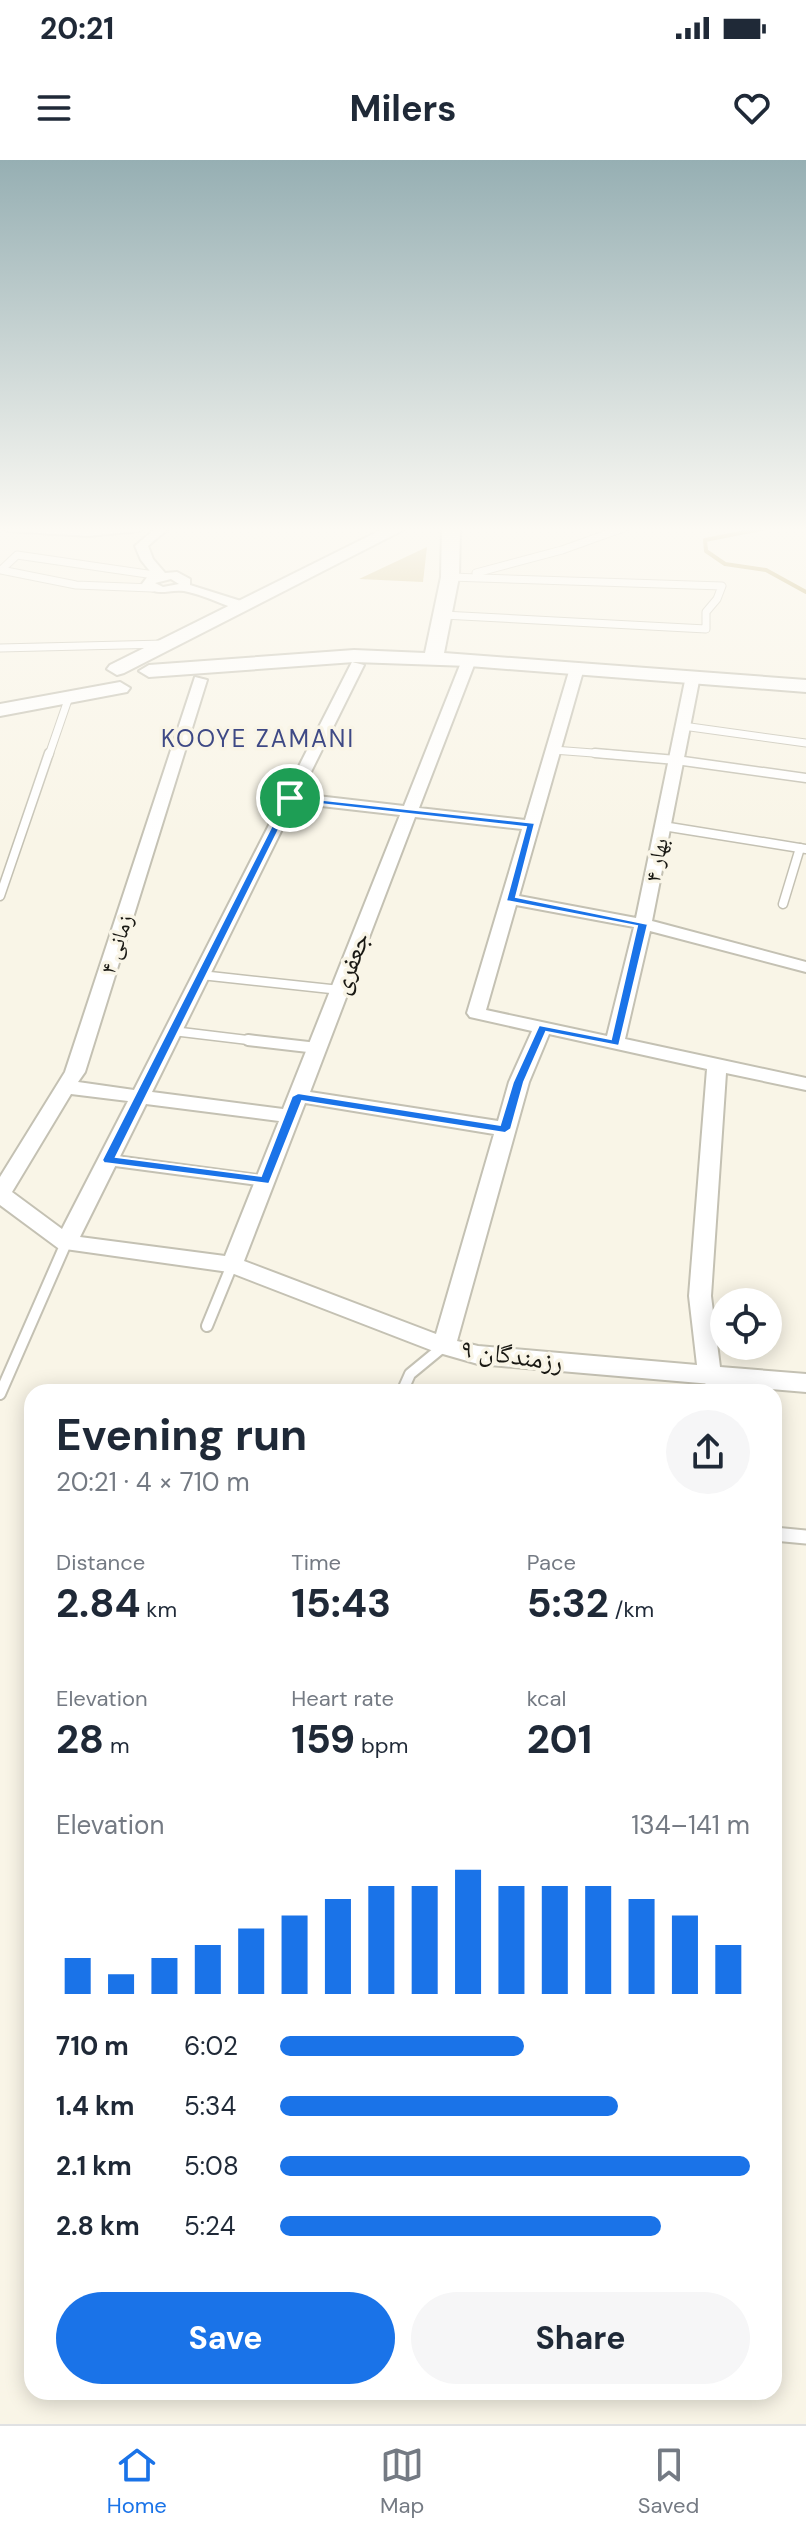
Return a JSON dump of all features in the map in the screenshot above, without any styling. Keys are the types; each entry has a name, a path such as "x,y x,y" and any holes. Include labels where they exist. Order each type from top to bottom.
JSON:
{"street":[{"path":"0,710 69,697 116,676 187,633"},
{"path":"146,675 232,633"},
{"path":"433,659 439,633"},
{"path":"226,636 248,651 365,661"},
{"path":"0,698 116,676 329,658"},
{"path":"146,675 200,680 365,661 433,659 806,686"},
{"name":"جعفری","path":"232,1265 469,660"},
{"path":"0,1194 66,1243 290,798 365,661"},
{"path":"577,668 476,1013 806,1084"},
{"name":"بهار ۴","path":"615,1043 643,924 693,676"},
{"name":"زمانی ۴","path":"0,1194 75,1072 200,680"},
{"path":"290,798 531,825"},
{"path":"510,899 643,924 806,967"},
{"path":"444,1346 519,1082 543,1028"},
{"path":"711,1384 700,1296 717,1065"},
{"path":"66,1087 290,1116"},
{"path":"298,1096 505,1129"},
{"name":"رزمندگان ۹","path":"66,1243 232,1265 444,1346 478,1355 711,1384 806,1383"}],"lane":[{"path":"0,648 165,644"},
{"path":"0,896 69,697"},
{"path":"683,726 806,743"},
{"path":"553,750 676,760 806,778"},
{"path":"663,826 803,848 783,904"},
{"path":"201,975 340,990"},
{"path":"173,1031 317,1048"},
{"path":"108,1160 265,1181"},
{"path":"0,1394 66,1243"},
{"path":"207,1326 232,1265"},
{"path":"406,1384 410,1374 444,1346"},
{"path":"782,1535 806,1537"}],"district":[{"name":"KOOYE ZAMANI","path":"258,739"}],"route":[{"path":"290,798 531,825 510,899 643,924 615,1043 543,1028 519,1082 505,1129 298,1096 265,1181 108,1160 290,798"}]}
